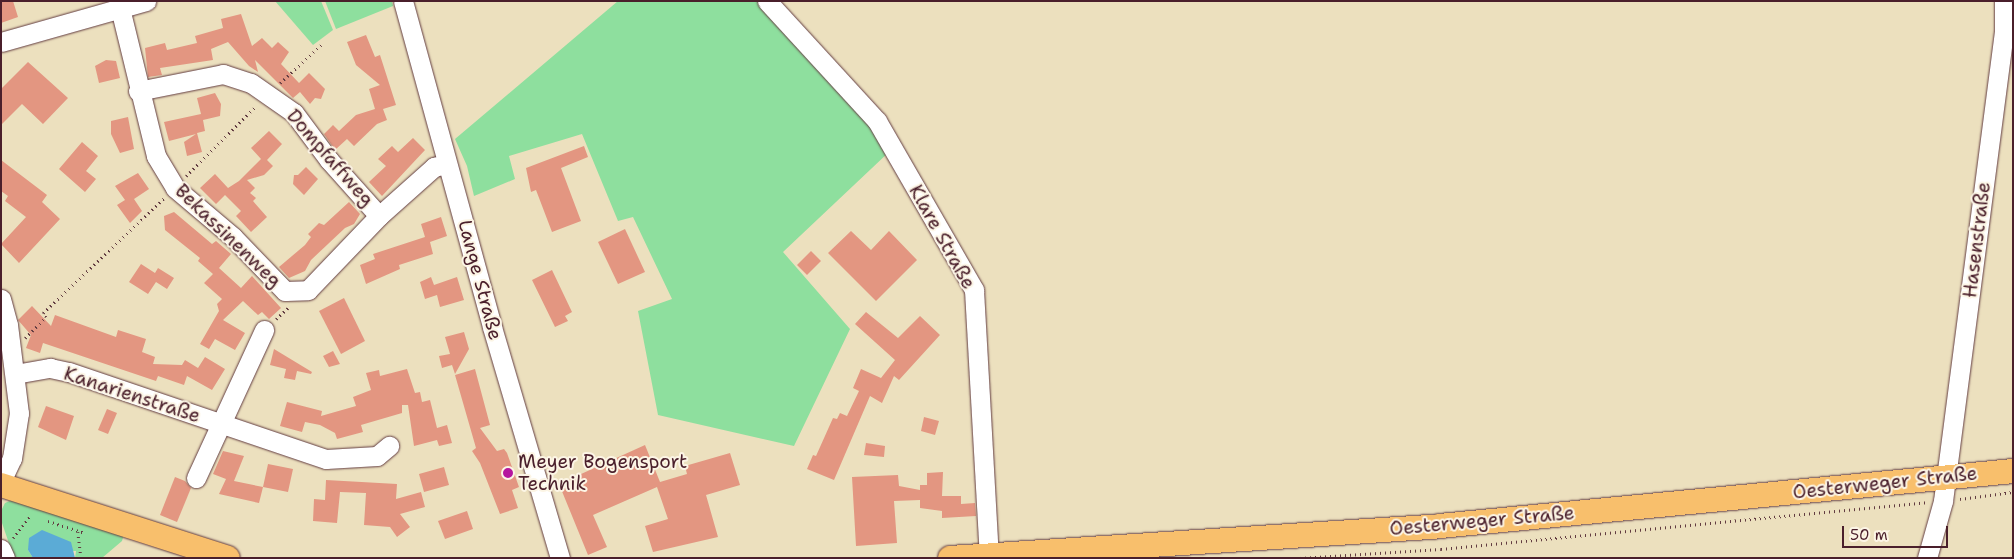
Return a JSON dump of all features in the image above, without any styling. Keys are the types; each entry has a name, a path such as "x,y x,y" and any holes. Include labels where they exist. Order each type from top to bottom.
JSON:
{"main road":[{"name":"Oesterweger Straße","path":"950,558 1440,526 1944,489 2013,471"},
{"path":"1,483 228,558"}],"street":[{"path":"1,42 146,1"},
{"name":"Lange Straße","path":"404,1 446,164 560,558"},
{"name":"Klare Straße","path":"767,1 876,121 974,290 989,555"},
{"name":"Hasenstraße","path":"1927,558 1944,489 2004,31 2004,1"},
{"name":"Bekassinenweg","path":"120,8 138,91 156,156 175,188 233,237 285,291 308,290 380,216 434,166 446,164"},
{"name":"Dompfaffweg","path":"138,91 223,74 269,93 294,113 329,160 380,216"},
{"path":"863,92 876,121"},
{"path":"1,299 15,374 17,435 1,483"},
{"name":"Kanarienstraße","path":"219,423 264,330"},
{"name":"Kanarienstraße","path":"15,374 50,368 69,372 326,459 377,456 389,446"},
{"path":"196,478 219,423"}],"path":[{"path":"12,350 46,317 43,313 175,188 269,93 323,43"},
{"path":"264,330 308,290"},
{"path":"1300,558 1451,548 1944,489 2013,492"},
{"path":"3,553 30,516"},
{"path":"78,532 81,558"}],"green space":[{"path":"275,1 321,1 333,30 313,45"},
{"path":"325,1 392,1 393,6 336,29"},
{"path":"618,1 760,1 873,124 889,152 783,252 850,329 794,446 658,415 638,311 672,299 633,217 618,221 582,134 509,156 515,179 474,196 467,166 455,139"},
{"path":"12,500 124,534 122,541 102,558 75,558 76,551 28,550 33,558 14,558 2,523 2,509 5,503"}],"water":[{"path":"42,530 71,542 75,558 33,558 28,550 29,538"}],"building":[{"path":"1,1 13,1 18,17 1,23"},
{"path":"241,14 252,46 262,38 272,48 278,42 289,52 281,64 299,83 309,73 325,89 321,99 315,98 310,104 300,92 293,98 255,60 258,72 249,66 228,42 211,49 213,60 160,68 162,75 148,77 145,48 165,43 167,50 197,43 195,36 223,28 221,19"},
{"path":"366,35 375,57 380,55 396,105 383,109 387,120 377,124 354,146 347,139 335,150 324,134 333,125 339,131 356,115 375,109 369,89 380,85 356,65 347,42"},
{"path":"106,60 116,61 120,78 99,83 95,66"},
{"path":"28,62 68,98 43,124 22,104 1,125 1,89"},
{"path":"215,93 221,104 220,116 203,120 205,131 197,133 202,152 187,156 184,142 196,134 169,141 164,122 201,114 197,98"},
{"path":"128,117 134,149 120,153 111,134 111,121"},
{"path":"269,131 282,144 267,160 273,166 264,175 247,180 255,188 250,193 256,198 253,201 267,217 251,232 236,216 241,211 225,195 216,204 200,188 215,174 228,188 239,181 261,159 251,148"},
{"path":"413,138 425,150 382,196 369,182 386,166 378,159 392,146 398,152"},
{"path":"82,142 98,156 86,171 96,179 85,192 59,169"},
{"path":"584,146 588,157 561,168 581,221 552,232 536,190 531,192 526,168"},
{"path":"1,160 47,195 42,202 60,219 19,263 1,244 26,217 5,201 8,196 1,191"},
{"path":"306,167 318,179 304,195 293,184 294,175 298,175"},
{"path":"138,173 149,189 134,199 142,211 130,223 117,205 125,200 115,186"},
{"path":"349,202 360,214 354,224 345,228 311,260 305,271 289,278 279,267 305,245 311,237 308,234 319,223 324,225"},
{"path":"174,212 212,244 216,241 231,254 219,268 241,288 252,276 281,308 269,319 262,312 258,315 243,301 223,320 245,333 235,350 215,339 209,349 200,344 219,311 217,304 222,299 204,283 213,274 198,261 200,258 165,230 164,216"},
{"path":"441,217 447,236 430,242 433,254 399,265 400,269 366,284 360,265 375,259 373,254 425,237 421,224"},
{"path":"625,229 645,272 618,284 598,242"},
{"path":"851,231 871,250 889,231 917,260 876,301 828,253"},
{"path":"811,251 821,261 807,275 797,265"},
{"path":"141,264 155,273 158,268 174,278 167,289 156,282 148,294 129,282"},
{"path":"552,270 572,312 565,316 568,321 555,327 532,280"},
{"path":"431,277 434,285 457,277 464,300 440,307 437,295 425,299 420,282"},
{"path":"344,298 365,341 341,354 319,311"},
{"path":"32,306 51,326 55,315 116,337 118,330 146,339 142,352 155,357 153,364 182,365 185,360 198,368 205,357 225,369 212,390 187,376 184,385 158,376 156,381 43,343 40,353 26,348 31,335 18,320"},
{"path":"866,312 898,338 920,316 940,335 899,380 894,376 882,403 870,396 834,480 807,469 813,455 816,456 833,418 837,419 840,413 847,416 859,391 853,388 861,369 881,378 895,360 855,324"},
{"path":"464,332 469,349 455,374 452,365 442,368 439,356 450,354 445,337"},
{"path":"274,349 312,372 311,374 297,371 295,380 284,378 286,369 270,365"},
{"path":"333,351 340,364 329,367 323,356"},
{"path":"407,369 415,393 420,392 422,402 430,400 437,428 447,425 452,443 439,446 437,440 414,446 408,405 402,405 402,413 361,425 363,432 337,439 335,433 320,425 305,422 302,432 280,426 287,402 322,411 321,416 356,406 353,397 371,390 366,373 379,370 380,376"},
{"path":"475,369 490,425 480,428 497,451 504,449 507,453 519,487 512,490 518,508 500,514 480,463 472,451 476,448 455,375"},
{"path":"46,406 74,416 66,440 38,427"},
{"path":"107,409 117,413 108,434 98,430"},
{"path":"924,417 939,421 935,435 921,431"},
{"path":"866,443 885,446 884,457 864,455"},
{"path":"645,445 660,482 687,474 685,466 730,453 740,485 706,495 718,537 653,552 645,526 668,519 657,487 593,515 607,547 588,555 559,484"},
{"path":"223,451 244,456 234,481 263,487 259,503 219,494 226,479 213,474"},
{"path":"268,464 293,469 288,492 263,487"},
{"path":"444,467 449,485 424,492 419,474"},
{"path":"943,472 942,496 961,496 961,504 975,503 976,516 942,518 942,511 920,508 920,500 894,501 897,543 856,546 852,477 898,475 899,486 920,490 920,485 927,485 927,473"},
{"path":"175,477 185,481 191,488 177,522 160,515"},
{"path":"326,480 397,484 396,499 421,492 425,507 400,514 410,527 397,537 390,527 364,525 366,493 340,492 337,523 313,521 314,499 325,500"},
{"path":"467,511 473,529 445,539 438,521"}],"place":[{"name":"Meyer Bogensport Technik","path":"508,473"}]}
